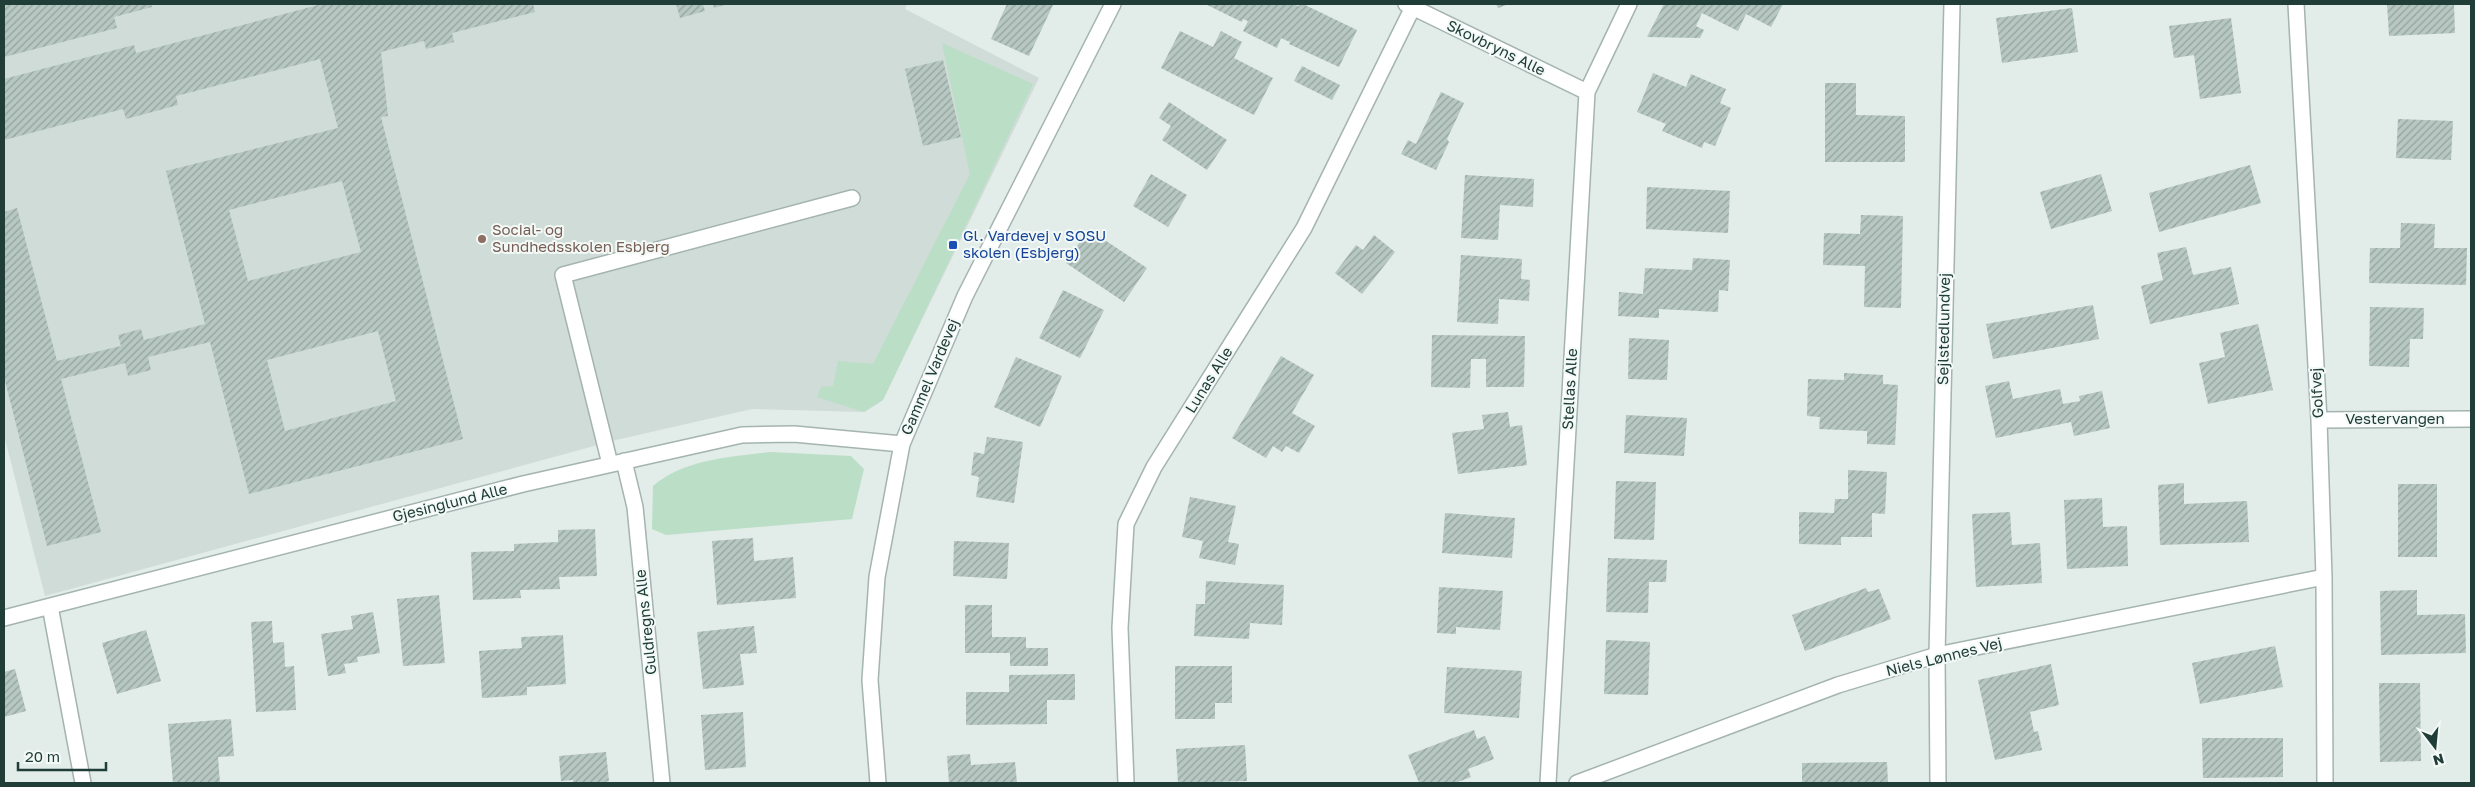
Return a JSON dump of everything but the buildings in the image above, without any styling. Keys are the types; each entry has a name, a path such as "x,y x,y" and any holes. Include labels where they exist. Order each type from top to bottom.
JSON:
{"street":[{"name":"Gammel Vardevej","path":"878,783 870,680 875,605 877,577 902,444 965,296 1113,4"},
{"name":"Stellas Alle","path":"1548,783 1586,92 1629,4"},
{"name":"Sejlstedlundvej","path":"1938,783 1937,655 1952,4"},
{"name":"Golfvej","path":"2296,4 2319,420 2324,577 2325,783"},
{"name":"Skovbryns Alle","path":"1410,6 1586,92"},
{"name":"Lunas Alle","path":"1126,783 1120,628 1126,524 1154,467 1304,228 1410,6"},
{"name":"Guldregns Alle","path":"662,783 635,508 617,463 563,275 852,198"},
{"name":"Vestervangen","path":"2319,420 2471,419"},
{"name":"Gjesinglund Alle","path":"4,618 617,463 742,435 794,434 902,444"},
{"name":"Niels Lønnes Vej","path":"1577,783 1838,685 1937,655 2324,577"},
{"path":"50,606 83,783"}],"shaded area":[{"name":"Social- og Sundhedsskolen Esbjerg","path":"4,4 907,4 905,9 1039,78 883,400 864,412 752,409 616,440 45,596 4,435"}],"green space":[{"path":"942,43 1033,84 883,400 864,412 817,397 821,387 833,386 838,361 873,364 970,174"},
{"path":"770,452 851,456 864,469 852,519 666,535 652,529 653,486 665,477 679,470 708,461"}],"place":[{"name":"Social- og Sundhedsskolen Esbjerg","path":"482,239"},
{"name":"Gl. Vardevej v SOSU skolen (Esbjerg)","path":"953,245"}]}
